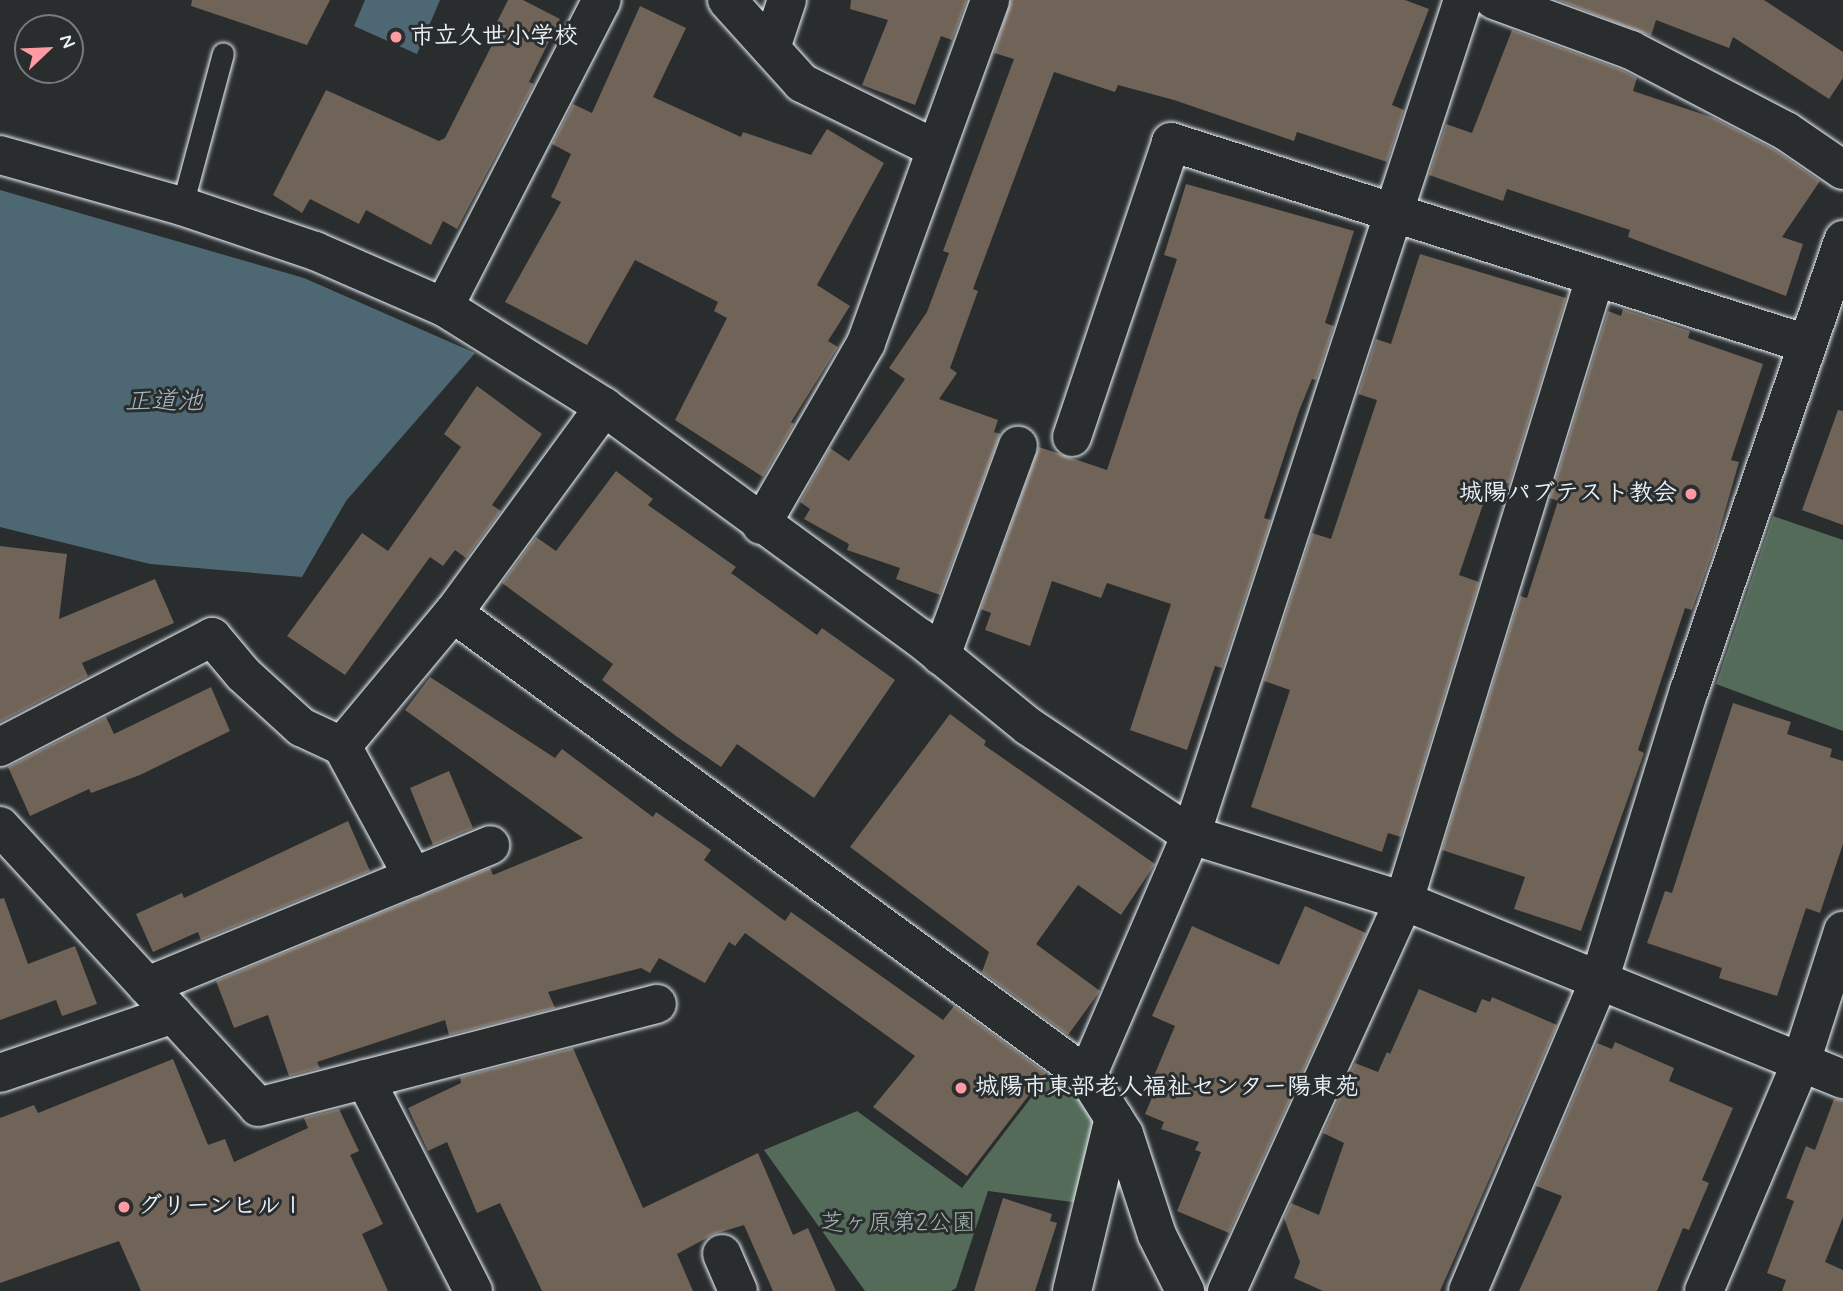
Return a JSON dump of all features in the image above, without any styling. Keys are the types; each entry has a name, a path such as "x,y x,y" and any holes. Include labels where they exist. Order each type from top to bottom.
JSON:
{"street":[{"path":"444,307 602,0"},
{"path":"727,0 802,83 934,148"},
{"path":"771,48 787,0"},
{"path":"761,525 866,343 934,148 990,0"},
{"path":"1087,1076 1191,835 1463,0"},
{"path":"1494,0 1631,50 1786,131 1843,170"},
{"path":"1072,437 1171,142 1807,344"},
{"path":"0,155 182,206 315,251 444,307 604,407 941,656 1028,726 1191,835 1404,901 1843,1079"},
{"path":"1468,1291 1599,981 1689,691 1843,240"},
{"path":"1227,1291 1404,901 1595,278"},
{"path":"342,746 453,613 604,407"},
{"path":"941,656 1018,446"},
{"path":"453,613 1087,1076 1124,1134 1157,1235 1185,1291"},
{"path":"0,747 212,637 243,674 301,727 342,746 413,877"},
{"path":"4,837 258,1107 657,1004"},
{"path":"147,986 490,845"},
{"path":"1704,1291 1801,1062 1843,931"},
{"path":"0,1073 173,1014"},
{"path":"365,1079 473,1291"},
{"path":"1072,1291 1114,1118"},
{"path":"722,1254 738,1291"}],"lane":[{"path":"182,206 223,53"}],"green space":[{"path":"1773,516 1843,540 1843,731 1716,684"},
{"name":"芝ヶ原第2公園","path":"1053,1069 1078,1086 1098,1118 1080,1203 988,1191 956,1288 951,1291 865,1291 764,1150 857,1111 962,1188"}],"water":[{"path":"365,0 440,0 417,54 354,26"},
{"name":"正道池","path":"0,190 304,278 475,353 346,501 302,577 150,564 0,527"}],"building":[{"path":"192,0 330,0 307,45 191,6"},
{"path":"508,0 523,0 560,19 529,82 534,84 457,229 443,221 431,245 366,210 359,224 310,199 302,213 273,195 326,90 439,141 445,138 496,37 491,34"},
{"path":"851,0 967,0 952,40 941,36 915,105 862,85 888,20 850,9"},
{"path":"1011,0 1405,0 1429,9 1392,105 1404,110 1387,162 1297,132 1294,141 1174,100 1118,85 1115,92 1054,72 973,289 978,291 950,368 957,373 939,399 998,420 994,432 1000,434 940,595 896,579 900,568 847,550 849,544 804,519 810,509 800,502 830,448 849,461 905,379 889,368 927,312 949,253 943,251 1014,59 994,53"},
{"path":"1558,0 1764,0 1843,52 1843,78 1829,99 1733,37 1729,48 1656,20 1651,36"},
{"path":"640,6 686,28 653,97 741,137 743,132 811,155 827,129 884,163 817,285 850,306 828,341 838,347 791,422 794,424 763,477 675,420 727,318 714,311 718,302 635,260 587,345 505,302 561,202 551,197 571,154 552,144 573,104 592,113"},
{"path":"1512,30 1622,70 1637,78 1633,91 1714,118 1775,150 1820,181 1782,237 1803,244 1786,296 1628,237 1630,230 1507,189 1503,201 1429,175 1446,124 1472,133"},
{"path":"1186,184 1354,231 1325,323 1334,326 1316,380 1312,379 1299,411 1264,518 1271,520 1222,668 1215,666 1187,750 1130,730 1171,604 1107,583 1101,598 1052,581 1030,646 985,630 991,613 981,609 1039,447 1107,470 1177,259 1164,255"},
{"path":"1420,254 1566,298 1509,484 1492,478 1459,575 1479,582 1401,837 1388,833 1382,852 1251,807 1290,690 1264,681 1312,533 1331,539 1377,400 1358,394 1376,339 1391,344"},
{"path":"1623,309 1690,331 1688,338 1763,364 1731,460 1739,462 1715,546 1692,610 1685,608 1638,750 1644,753 1581,931 1514,909 1525,877 1442,850 1520,596 1527,598 1558,501 1550,498 1608,311 1621,316"},
{"path":"477,386 542,434 492,505 501,511 466,558 455,550 443,566 430,557 345,675 287,636 362,533 388,551 461,447 444,434"},
{"path":"1838,410 1843,411 1843,525 1802,510"},
{"path":"616,471 653,499 648,505 736,567 731,573 817,635 822,628 895,680 814,798 737,744 721,767 676,736 602,680 613,664 502,583 536,537 556,551"},
{"path":"0,546 67,554 59,619 155,579 174,623 82,663 88,676 0,722"},
{"path":"430,677 555,758 562,749 653,817 656,812 711,850 704,860 785,921 791,912 943,1020 954,1006 1046,1073 967,1176 873,1107 915,1056 745,933 735,946 729,942 705,983 659,958 650,973 641,968 548,992 555,1008 449,1035 445,1020 317,1062 320,1068 289,1076 268,1015 234,1028 216,981 490,868 493,875 583,838 405,710"},
{"path":"211,687 230,731 140,775 91,793 89,789 30,816 8,767 106,717 114,734"},
{"path":"1733,703 1791,722 1787,734 1832,749 1830,757 1843,761 1843,844 1820,913 1806,908 1777,996 1719,978 1722,968 1647,943 1665,891 1672,893"},
{"path":"950,714 986,741 984,745 1155,864 1121,915 1078,885 1036,944 1100,991 1068,1035 982,972 989,952 850,847"},
{"path":"449,771 473,828 433,845 410,788"},
{"path":"348,821 370,871 201,940 198,932 153,952 136,914 182,893 184,898"},
{"path":"4,898 28,964 75,946 97,1004 62,1016 56,1000 0,1020 0,899"},
{"path":"1305,906 1366,933 1229,1233 1177,1211 1201,1152 1195,1150 1199,1142 1161,1129 1164,1122 1145,1114 1154,1093 1148,1090 1175,1026 1152,1016 1192,926 1279,965"},
{"path":"1419,989 1476,1013 1482,999 1490,1002 1492,997 1557,1025 1440,1291 1323,1291 1294,1278 1300,1262 1284,1218 1291,1203 1319,1215 1344,1143 1323,1133 1355,1063 1378,1072 1387,1052 1390,1054"},
{"path":"1615,1042 1674,1068 1669,1081 1733,1108 1702,1180 1709,1183 1689,1230 1683,1228 1657,1291 1519,1291 1562,1196 1536,1186 1597,1043 1612,1049"},
{"path":"573,1048 643,1208 758,1153 793,1235 808,1228 836,1291 773,1291 744,1225 714,1234 677,1254 693,1291 542,1291 500,1203 477,1213 447,1142 428,1151 408,1108 461,1083 460,1077"},
{"path":"173,1059 208,1145 225,1139 234,1162 308,1128 304,1118 339,1109 359,1151 350,1155 383,1224 362,1234 388,1291 141,1291 119,1241 0,1283 0,1118 34,1105 38,1113"},
{"path":"1834,1099 1843,1100 1843,1217 1825,1262 1843,1270 1843,1291 1782,1291 1786,1280 1767,1273 1794,1201 1786,1198 1806,1146 1815,1150"},
{"path":"1003,1198 1052,1214 1050,1221 1057,1223 1035,1291 974,1291"}],"place":[{"name":"市立久世小学校","path":"396,37"},
{"name":"城陽パブテスト教会","path":"1691,494"},
{"name":"城陽市東部老人福祉センター陽東苑","path":"961,1088"},
{"name":"グリーンヒルⅠ","path":"124,1207"}]}
